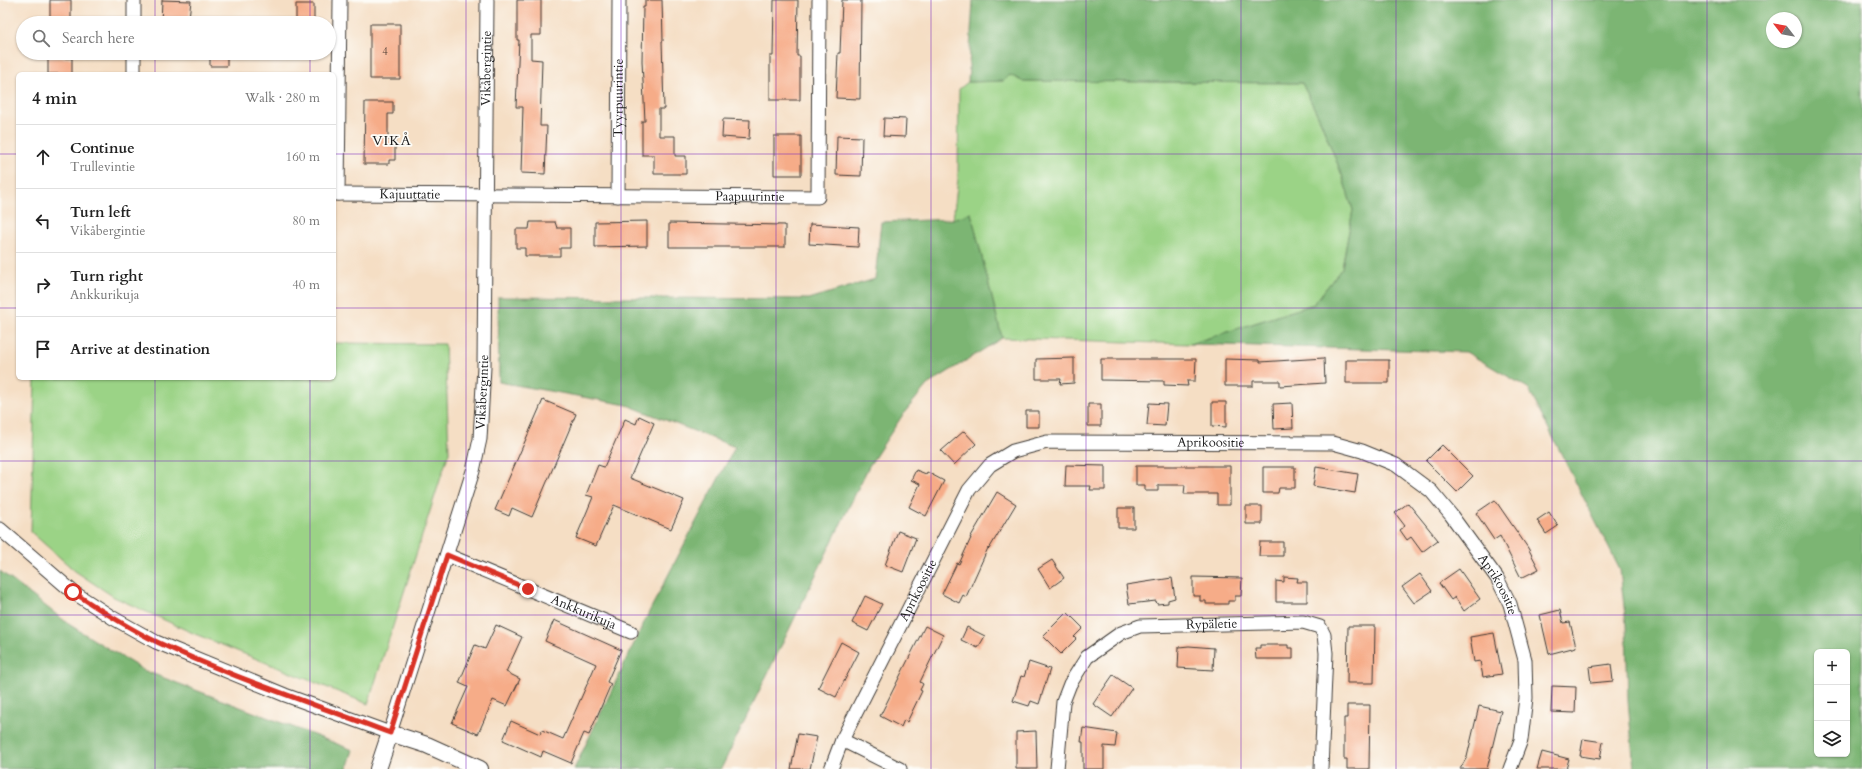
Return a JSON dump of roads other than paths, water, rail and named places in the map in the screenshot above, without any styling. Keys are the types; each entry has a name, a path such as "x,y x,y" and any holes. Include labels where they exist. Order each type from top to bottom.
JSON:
{"street":[{"path":"134,0 134,16"},
{"path":"336,194 340,0"},
{"name":"Vikåbergintie","path":"378,769 447,555 476,460 480,439 484,367 487,0"},
{"name":"Tyyrpuurintie","path":"618,196 619,0"},
{"name":"Paapuurintie","path":"486,194 818,197 819,0"},
{"path":"134,60 134,72"},
{"name":"Kajuuttatie","path":"336,194 486,194"},
{"name":"Aprikoositie","path":"831,769 842,740 969,490 990,465 1013,451 1047,442 1333,443 1362,450 1396,465 1431,491 1497,578 1510,604 1525,660 1526,698 1521,740 1510,769"},
{"path":"0,529 73,592 113,618 156,642 284,695 427,745 480,769"},
{"name":"Ankkurikuja","path":"447,555 631,632"},
{"name":"Rypäletie","path":"1058,769 1063,702 1070,684 1087,657 1121,633 1140,626 1303,622 1320,627 1324,635 1326,653 1321,769"},
{"path":"842,740 900,769"}],"district":[{"name":"VIKÅ","path":"392,140"}]}
